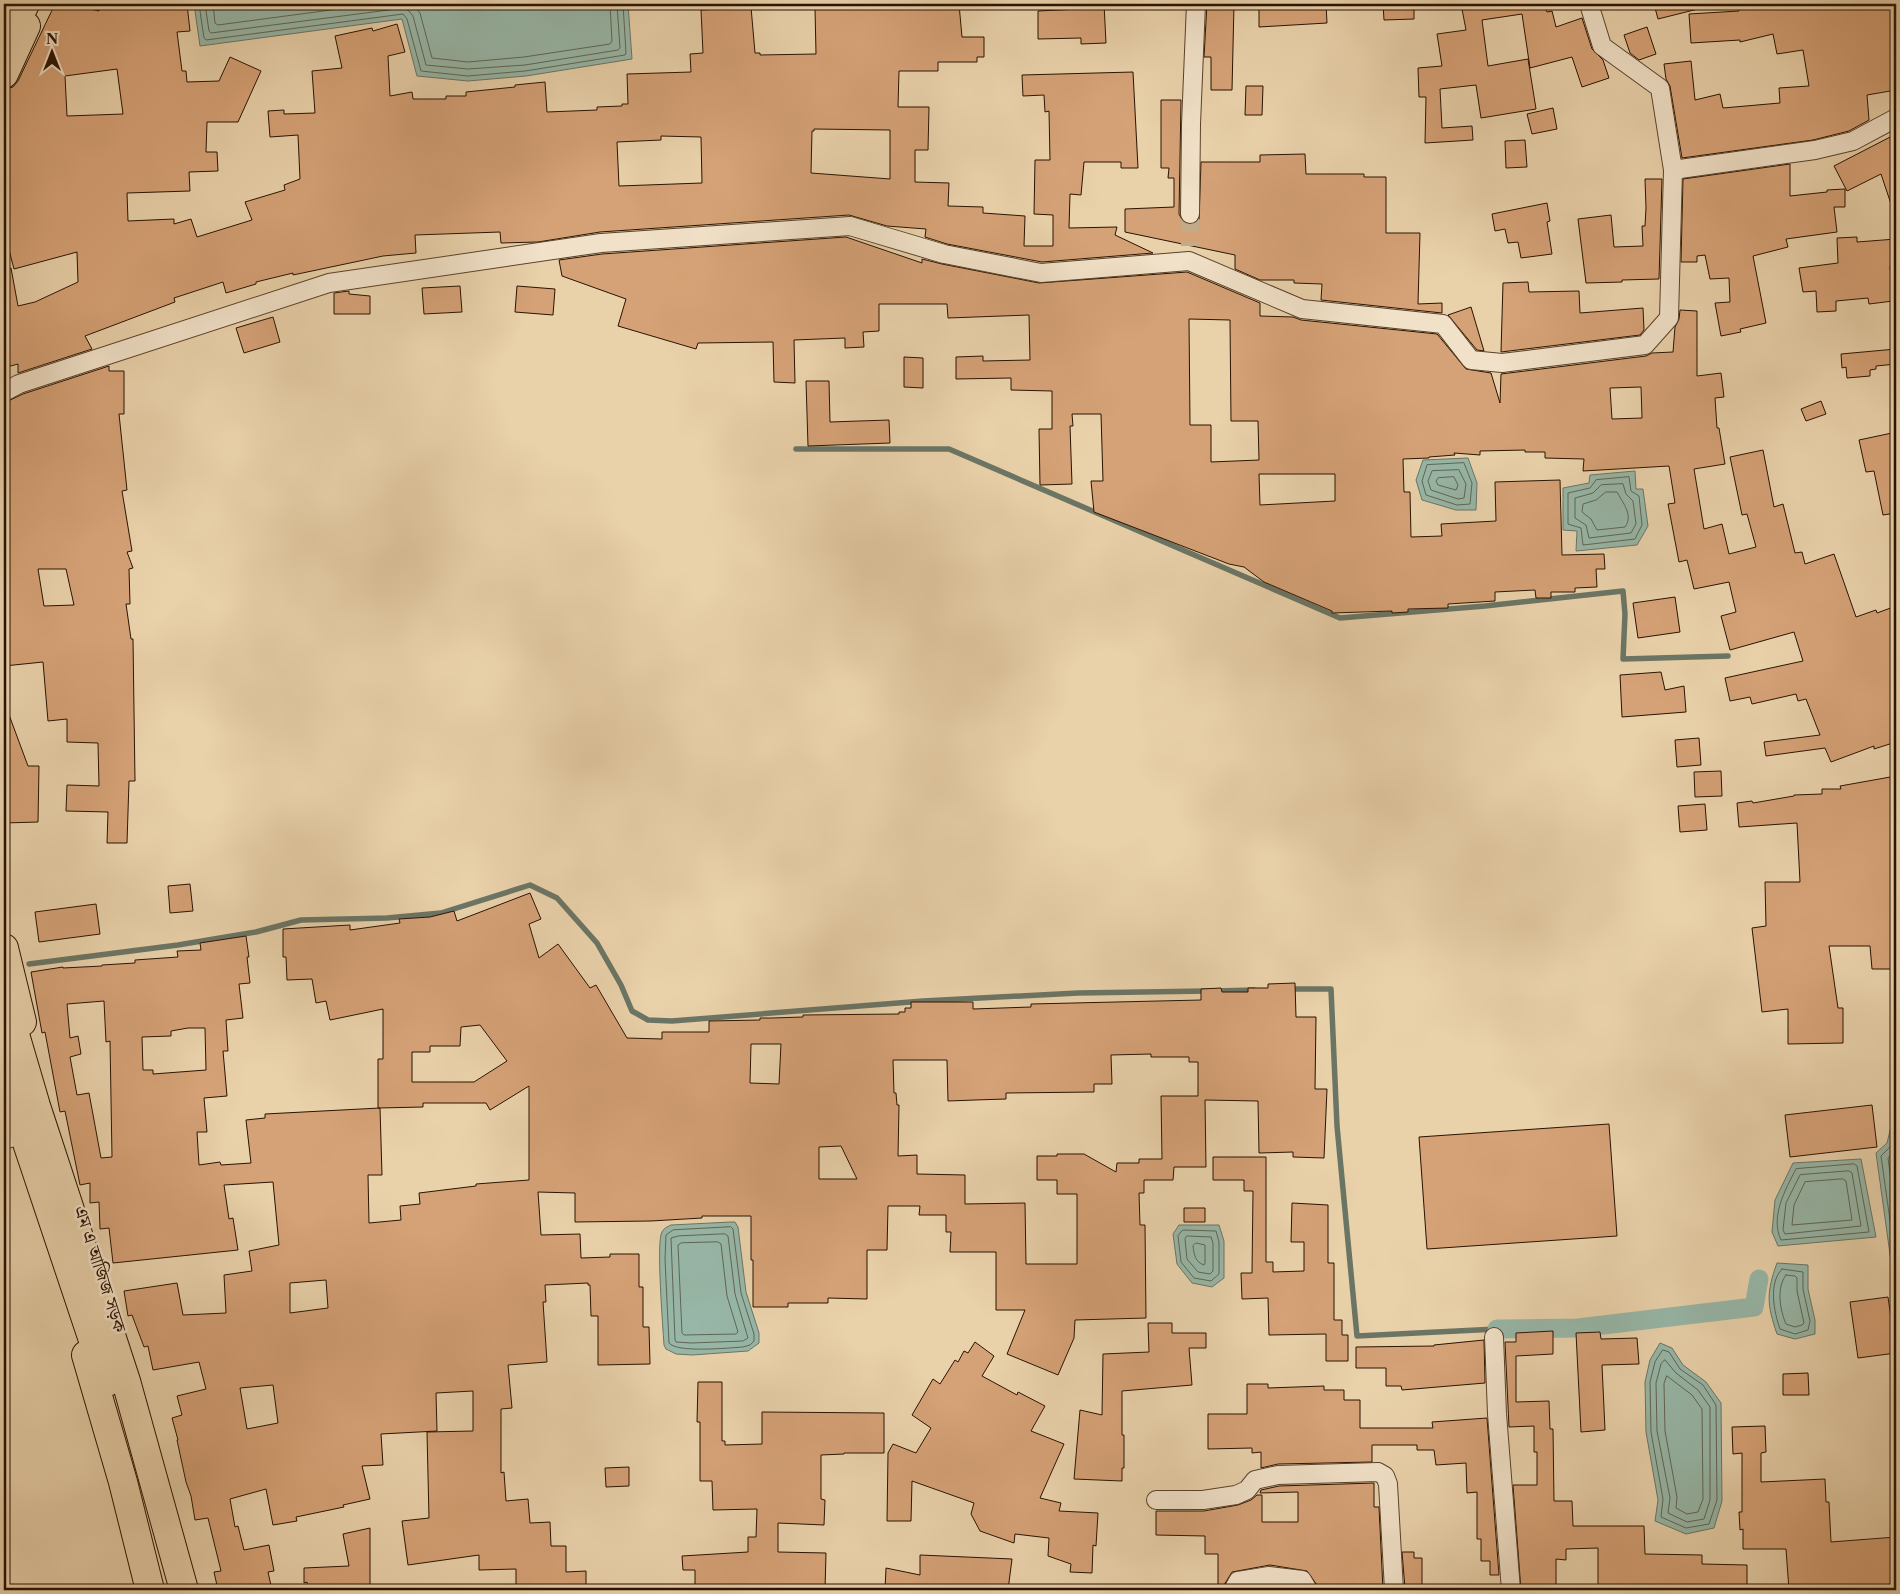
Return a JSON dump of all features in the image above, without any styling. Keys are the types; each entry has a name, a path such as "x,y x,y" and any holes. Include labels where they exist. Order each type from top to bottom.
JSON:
{"main road":[{"path":"4,48 25,4"},
{"path":"4,74 36,4"},
{"name":"এম এ আজিজ সড়ক","path":"4,948 19,1012 43,1094 136,1380 195,1590"},
{"path":"4,996 36,1106 126,1381 184,1590"},
{"path":"4,1065 16,1110 108,1385 164,1590"},
{"path":"4,1102 9,1138 96,1388 150,1590"}],"street":[{"path":"1190,214 1191,124 1196,4"},
{"path":"4,392 28,381 330,283 601,243 850,226 944,254 1041,273 1190,254 1302,309 1442,324 1471,360 1502,363 1645,345 1669,318 1673,170 1660,88 1602,46 1589,4"},
{"path":"1673,170 1815,150 1853,141 1896,118"},
{"path":"1494,1337 1496,1414 1511,1590"},
{"path":"1156,1500 1202,1500 1236,1495 1247,1490 1255,1480 1278,1474 1378,1472 1385,1476 1388,1484 1394,1590"},
{"path":"1233,1590 1238,1581 1269,1576 1302,1580 1308,1590"}],"water":[{"path":"194,4 628,4 632,59 526,76 468,81 417,76 402,19 200,46"},
{"path":"1468,458 1477,483 1476,510 1456,510 1422,500 1416,480 1423,460"},
{"path":"1635,471 1636,489 1643,489 1648,526 1637,545 1576,551 1577,531 1563,530 1563,488 1589,483 1590,475"},
{"path":"1896,1113 1896,1282 1894,1283 1876,1153 1887,1143"},
{"path":"1861,1159 1876,1237 1778,1246 1772,1232 1775,1200 1793,1163"},
{"path":"735,1222 738,1227 746,1292 759,1333 759,1343 748,1351 692,1355 676,1354 666,1349 664,1345 660,1267 660,1239 662,1232 671,1225"},
{"path":"1179,1225 1219,1225 1224,1241 1224,1278 1212,1287 1192,1283 1177,1264 1173,1234"},
{"path":"1777,1263 1808,1265 1808,1289 1815,1320 1815,1334 1795,1339 1777,1334 1771,1315 1769,1299 1771,1283"},
{"path":"1660,1343 1672,1348 1683,1365 1706,1382 1721,1403 1722,1501 1714,1528 1686,1534 1655,1521 1658,1500 1646,1432 1645,1382 1650,1360"}],"building":[{"path":"55,4 70,4 99,11 98,4 187,4 190,31 177,32 182,71 186,71 187,82 219,81 230,57 261,71 238,122 207,122 206,152 217,152 218,171 189,172 190,191 127,193 128,221 174,219 174,224 191,219 197,237 252,220 245,202 285,190 284,185 300,179 298,135 270,137 268,111 284,110 284,114 315,113 312,71 342,68 335,36 372,28 373,31 397,24 405,52 388,56 390,96 412,92 413,99 446,99 446,96 466,96 466,92 545,82 547,112 597,110 597,107 628,104 627,74 691,72 690,54 703,53 701,10 751,7 755,53 760,53 760,55 816,54 815,8 858,7 858,5 883,4 959,4 962,37 984,37 984,57 977,57 977,62 938,62 938,71 899,71 898,107 929,107 928,150 915,150 915,182 949,183 948,206 983,207 983,213 1025,216 1024,246 1053,246 1053,215 1034,214 1035,160 1050,160 1049,111 1045,112 1044,95 1023,96 1022,75 1133,72 1138,168 1121,168 1121,162 1084,162 1081,195 1070,194 1069,228 1117,227 1115,235 1153,253 1042,262 947,244 925,237 926,229 887,226 849,215 600,232 538,242 501,243 500,232 415,235 416,253 383,256 293,275 293,273 256,282 256,284 226,293 223,282 174,298 175,302 85,336 92,349 18,373 18,364 7,367 4,357 4,269 11,268 18,306 35,302 78,282 77,252 14,269 4,231 4,105 8,104 7,89 13,87 18,81","holes":["117,69 123,114 67,116 65,76","814,129 890,130 890,179 811,173 812,131","661,136 701,137 702,183 619,186 617,142 661,140"]},
{"path":"1104,4 1106,43 1081,44 1081,38 1038,39 1038,11 1079,9 1079,5"},
{"path":"1207,4 1234,4 1232,90 1211,90 1211,57 1204,57"},
{"path":"1259,4 1326,4 1327,23 1259,27"},
{"path":"1383,4 1414,4 1414,19 1384,20"},
{"path":"1461,4 1545,4 1547,12 1552,11 1556,27 1582,18 1592,49 1603,60 1609,78 1582,87 1572,57 1530,68 1522,14 1482,20 1488,66 1528,59 1536,109 1481,118 1476,85 1440,89 1442,128 1472,126 1473,140 1425,143 1426,97 1419,97 1418,68 1442,66 1437,34 1466,30"},
{"path":"1654,4 1697,4 1698,9 1658,19"},
{"path":"1738,4 1837,4 1837,8 1860,4 1896,4 1896,90 1867,95 1869,120 1849,131 1813,140 1682,158 1670,86 1666,79 1664,64 1691,61 1695,100 1720,94 1723,108 1780,103 1779,88 1809,86 1803,50 1777,54 1773,34 1740,42 1740,40 1691,43 1689,14 1739,11"},
{"path":"1647,27 1656,54 1639,60 1630,53 1624,35"},
{"path":"1246,86 1263,86 1262,115 1245,115"},
{"path":"1161,100 1181,100 1179,214 1184,223 1190,225 1196,223 1199,219 1201,162 1260,162 1260,155 1305,154 1306,174 1364,174 1364,177 1386,177 1386,233 1420,233 1418,304 1442,303 1442,313 1321,300 1322,284 1294,283 1294,280 1260,280 1235,269 1235,255 1125,232 1125,209 1174,207 1174,178 1168,178 1169,168 1161,168"},
{"path":"1553,108 1557,129 1532,134 1527,114"},
{"path":"1896,134 1896,212 1894,213 1881,174 1847,191 1834,166"},
{"path":"1525,140 1527,167 1506,168 1505,141"},
{"path":"1790,164 1790,196 1845,189 1845,207 1834,207 1837,232 1786,239 1788,247 1753,256 1766,323 1740,329 1741,332 1721,336 1715,303 1730,302 1729,278 1710,279 1705,255 1697,256 1697,262 1681,262 1683,179"},
{"path":"1645,179 1662,179 1659,279 1586,283 1578,219 1611,215 1614,247 1643,246 1642,226 1645,226 1646,208"},
{"path":"1547,203 1550,221 1547,222 1552,254 1521,258 1518,242 1508,243 1505,229 1495,231 1492,214"},
{"path":"846,237 922,263 922,259 1039,283 1187,272 1260,303 1260,316 1293,317 1301,320 1437,334 1466,369 1491,373 1500,403 1501,374 1646,356 1652,353 1673,352 1675,327 1679,319 1680,310 1697,311 1697,376 1721,373 1724,397 1715,398 1717,428 1719,428 1725,464 1694,469 1704,529 1722,524 1729,554 1756,547 1747,514 1742,515 1730,457 1763,450 1774,507 1783,504 1795,553 1802,552 1805,564 1834,554 1856,617 1876,610 1877,613 1896,606 1896,645 1891,647 1896,661 1891,663 1896,680 1896,742 1874,749 1874,746 1831,762 1825,748 1766,756 1764,742 1820,735 1806,699 1798,701 1796,694 1752,704 1750,697 1730,701 1725,678 1803,661 1794,632 1730,650 1721,616 1736,612 1729,582 1694,589 1687,560 1679,562 1668,504 1675,503 1669,466 1583,471 1584,459 1545,458 1545,452 1525,452 1525,450 1480,451 1480,455 1454,453 1455,455 1403,459 1404,492 1410,492 1411,537 1442,536 1441,524 1496,521 1495,482 1560,480 1562,555 1604,554 1605,569 1596,569 1597,587 1575,588 1575,592 1551,592 1551,598 1536,598 1535,590 1495,592 1495,601 1448,604 1448,608 1408,609 1408,612 1392,613 1392,611 1332,613 1332,611 1264,582 1244,567 1229,564 1094,512 1091,481 1103,481 1101,414 1072,414 1073,426 1070,426 1072,484 1040,485 1039,429 1052,429 1052,391 1011,390 1011,378 956,379 956,357 983,356 983,361 1030,360 1029,315 948,318 947,304 879,304 879,331 863,332 864,347 845,348 845,338 794,340 795,383 774,382 773,342 698,343 696,349 618,326 626,299 562,276 559,260 602,254","holes":["1189,319 1230,320 1231,421 1258,421 1259,460 1211,462 1211,425 1190,425","1641,387 1642,418 1612,419 1610,388","1259,474 1335,474 1335,501 1260,505"]},
{"path":"1857,237 1857,242 1896,239 1896,265 1890,266 1893,301 1869,304 1868,298 1836,301 1836,311 1817,312 1816,291 1803,292 1799,268 1838,263 1837,238"},
{"path":"1528,282 1529,292 1579,291 1580,313 1643,308 1644,330 1640,335 1501,352 1503,283"},
{"path":"460,286 462,312 424,314 422,288"},
{"path":"517,286 555,289 553,315 515,312"},
{"path":"349,291 349,294 370,296 370,314 334,314 334,293"},
{"path":"1471,307 1484,351 1477,350 1448,315"},
{"path":"273,317 280,342 244,353 236,328"},
{"path":"1896,349 1896,364 1876,366 1876,369 1870,370 1870,376 1847,378 1846,367 1842,368 1841,354"},
{"path":"904,357 923,358 923,388 904,387"},
{"path":"109,366 109,371 124,371 124,414 119,414 127,490 122,491 132,551 127,552 133,568 129,569 130,604 126,604 131,639 133,639 135,781 129,781 127,843 107,843 108,812 66,811 67,785 99,786 98,743 67,742 67,719 48,721 43,662 4,666 4,403 23,394","holes":["38,569 66,569 74,605 44,606"]},
{"path":"806,381 829,381 830,422 889,420 890,443 808,446"},
{"path":"1821,401 1826,414 1806,421 1801,409"},
{"path":"1892,433 1896,453 1896,513 1883,515 1874,471 1866,472 1859,440"},
{"path":"1675,597 1680,632 1638,638 1633,603"},
{"path":"1661,672 1665,690 1684,686 1686,712 1622,717 1620,675"},
{"path":"4,704 28,766 39,766 38,822 4,823"},
{"path":"1699,738 1701,765 1677,767 1675,740"},
{"path":"1721,771 1722,796 1695,797 1694,772"},
{"path":"1896,776 1896,969 1872,969 1870,946 1829,946 1838,1008 1843,1008 1843,1043 1788,1044 1788,1009 1762,1012 1752,928 1766,926 1765,882 1800,882 1797,823 1739,827 1737,803 1752,801 1753,803 1794,795 1822,794 1822,789 1841,789 1840,786"},
{"path":"1705,804 1707,830 1680,832 1678,806"},
{"path":"190,884 193,911 170,913 168,886"},
{"path":"530,893 541,919 529,924 539,958 558,944 590,988 596,985 627,1038 662,1039 662,1032 709,1032 709,1021 760,1020 760,1018 803,1017 803,1015 899,1014 899,1012 905,1012 905,1008 911,1008 911,1002 973,1002 973,1009 1031,1007 1031,1004 1201,1000 1201,989 1221,988 1222,992 1248,992 1248,988 1268,988 1268,984 1295,983 1296,1017 1316,1017 1315,1089 1327,1089 1324,1158 1293,1157 1293,1152 1259,1153 1258,1101 1205,1100 1206,1167 1174,1167 1173,1180 1144,1180 1144,1193 1139,1193 1140,1225 1145,1225 1146,1318 1075,1320 1074,1338 1058,1375 1007,1354 1025,1310 996,1310 996,1252 950,1252 951,1232 946,1232 946,1215 919,1215 920,1206 888,1206 887,1250 867,1250 867,1299 828,1298 828,1303 788,1303 788,1307 753,1307 751,1216 702,1216 702,1218 651,1221 575,1222 575,1193 538,1192 541,1235 580,1234 581,1258 610,1257 610,1254 639,1254 639,1287 643,1287 643,1327 649,1327 650,1364 598,1365 598,1316 591,1316 590,1285 588,1283 545,1285 546,1302 543,1302 547,1362 508,1365 512,1408 501,1409 501,1473 504,1472 506,1501 528,1499 530,1523 550,1522 551,1546 566,1546 566,1572 586,1571 586,1586 570,1586 570,1590 516,1590 516,1569 479,1570 479,1555 408,1565 402,1521 429,1518 427,1432 473,1431 473,1391 436,1393 437,1431 381,1434 383,1465 362,1466 370,1499 343,1505 344,1507 296,1517 297,1521 273,1525 266,1489 230,1499 235,1527 238,1526 244,1550 269,1545 274,1571 268,1572 272,1590 218,1590 214,1572 221,1571 208,1518 195,1520 172,1418 182,1415 177,1396 206,1389 199,1362 153,1370 148,1346 144,1347 132,1315 128,1316 124,1291 177,1283 183,1315 226,1313 224,1275 252,1271 249,1251 279,1245 273,1182 224,1185 229,1219 233,1218 238,1250 113,1263 109,1228 100,1229 99,1202 90,1203 90,1183 80,1185 65,1111 60,1112 45,1032 42,1033 31,972 63,967 102,966 135,963 135,960 178,957 177,951 201,950 200,943 246,936 250,983 239,984 243,1018 226,1020 228,1051 223,1051 227,1096 204,1098 207,1132 197,1132 199,1165 220,1162 221,1165 251,1163 246,1120 265,1118 265,1114 380,1108 382,1175 368,1175 369,1223 401,1220 400,1206 420,1204 419,1193 476,1186 476,1184 529,1180 529,1086 490,1110 486,1103 423,1103 423,1107 378,1108 378,1059 383,1059 383,1009 330,1020 326,1001 316,1003 312,979 287,980 286,957 283,957 283,929 350,925 350,930 400,923 399,919 430,917 454,911 457,921","holes":["104,1001 106,1042 110,1041 112,1157 101,1158 89,1093 77,1095 70,1057 81,1054 78,1036 70,1038 67,1004","480,1025 507,1061 474,1082 412,1082 412,1052 430,1052 430,1046 460,1046 461,1027","205,1028 206,1070 153,1074 153,1070 143,1070 142,1037 171,1036 171,1031","751,1044 781,1044 779,1084 750,1083","1151,1054 1151,1057 1189,1057 1189,1062 1198,1062 1198,1096 1161,1096 1162,1159 1139,1159 1139,1163 1117,1163 1116,1172 1084,1154 1037,1156 1037,1180 1057,1180 1057,1194 1077,1194 1077,1264 1026,1264 1025,1203 965,1204 965,1175 917,1174 917,1155 898,1156 899,1105 897,1105 896,1093 894,1093 893,1060 947,1060 948,1101 1006,1099 1006,1093 1094,1092 1094,1084 1112,1084 1111,1055","841,1146 857,1179 819,1179 819,1147","326,1280 328,1308 290,1313 290,1283","273,1385 278,1423 247,1429 240,1388"]},
{"path":"96,904 100,934 39,942 35,912"},
{"path":"1872,1105 1877,1147 1790,1157 1785,1115"},
{"path":"1609,1124 1617,1236 1427,1249 1419,1137"},
{"path":"1213,1157 1266,1157 1266,1262 1273,1262 1273,1272 1304,1271 1304,1242 1291,1242 1292,1203 1328,1205 1328,1263 1334,1263 1334,1320 1342,1320 1342,1335 1348,1335 1348,1361 1326,1361 1326,1334 1269,1335 1268,1298 1242,1299 1241,1273 1252,1273 1253,1191 1244,1191 1244,1180 1213,1180"},
{"path":"1184,1208 1205,1208 1205,1222 1184,1222"},
{"path":"1888,1297 1896,1353 1858,1358 1850,1302"},
{"path":"1148,1323 1172,1323 1172,1333 1206,1333 1206,1348 1189,1348 1192,1385 1122,1391 1124,1468 1122,1468 1122,1481 1074,1479 1080,1410 1102,1415 1103,1354 1149,1352"},
{"path":"1553,1331 1553,1354 1516,1356 1516,1402 1549,1401 1550,1429 1553,1429 1554,1501 1572,1501 1573,1526 1644,1526 1645,1554 1702,1555 1702,1564 1747,1565 1747,1590 1598,1590 1598,1548 1566,1549 1566,1560 1556,1559 1556,1590 1521,1590 1513,1485 1537,1485 1537,1452 1534,1452 1534,1426 1509,1427 1505,1342 1516,1342 1516,1333"},
{"path":"1600,1332 1601,1339 1637,1338 1639,1364 1602,1365 1605,1430 1581,1432 1576,1333"},
{"path":"1484,1340 1485,1383 1402,1390 1401,1386 1386,1386 1386,1368 1356,1368 1356,1347 1434,1346"},
{"path":"975,1342 994,1356 982,1376 1017,1395 1018,1392 1045,1406 1031,1431 1064,1444 1040,1498 1061,1503 1059,1511 1098,1513 1096,1546 1093,1545 1092,1573 1070,1572 1071,1564 1048,1556 1049,1538 1015,1534 1014,1543 980,1531 971,1514 974,1503 912,1481 911,1521 887,1521 888,1453 893,1444 916,1453 931,1428 912,1415 933,1379 940,1384 955,1360 958,1362 964,1351 968,1353"},
{"path":"1808,1373 1809,1395 1783,1395 1783,1374"},
{"path":"698,1382 722,1382 722,1441 725,1441 725,1445 762,1444 762,1412 884,1413 884,1453 821,1455 821,1499 825,1500 824,1525 778,1523 778,1552 826,1553 825,1590 695,1590 695,1570 683,1570 682,1556 748,1552 748,1537 756,1537 757,1509 713,1510 712,1481 700,1481 700,1422 697,1422"},
{"path":"1247,1384 1268,1384 1268,1388 1324,1386 1324,1390 1344,1390 1344,1400 1360,1400 1360,1428 1433,1428 1432,1422 1487,1418 1499,1575 1490,1575 1490,1561 1481,1561 1481,1539 1477,1539 1477,1492 1467,1493 1466,1463 1436,1465 1434,1450 1417,1450 1417,1445 1372,1445 1372,1462 1278,1464 1261,1468 1261,1452 1252,1453 1252,1448 1208,1449 1208,1414 1247,1414"},
{"path":"1765,1426 1766,1452 1761,1453 1761,1482 1825,1479 1826,1502 1829,1502 1831,1542 1896,1537 1896,1590 1789,1590 1786,1549 1743,1549 1743,1529 1740,1530 1739,1512 1742,1512 1742,1453 1733,1454 1732,1427"},
{"path":"629,1467 629,1486 606,1487 605,1468"},
{"path":"1374,1483 1374,1507 1379,1507 1383,1590 1319,1590 1307,1571 1270,1565 1232,1572 1222,1590 1218,1590 1218,1554 1205,1554 1205,1536 1156,1535 1156,1511 1204,1511 1238,1505 1251,1500 1257,1495 1262,1495 1262,1522 1298,1522 1298,1492 1260,1493 1261,1490 1279,1486"},
{"path":"370,1528 370,1590 308,1590 307,1582 304,1583 304,1568 349,1566 343,1534"},
{"path":"1402,1552 1414,1552 1414,1558 1422,1558 1422,1588 1405,1588"},
{"path":"920,1555 1012,1559 1008,1590 885,1590 886,1568 920,1575"},
{"path":"1269,1587 1296,1590 1247,1590"}],"waterway":[{"path":"796,449 949,449 1340,618 1485,606 1623,591 1625,614 1623,659 1728,656"},
{"path":"29,964 178,945 256,932 301,920 387,918 441,913 530,885 557,898 597,943 621,985 632,1011 648,1020 672,1021 923,1001 1078,993 1207,991"},
{"path":"1289,989 1331,989 1337,1126 1357,1336 1497,1329"},
{"path":"1216,991 1254,990"},
{"path":"1497,1329 1578,1328 1754,1307 1759,1279"}],"tunnel":[{"path":"1190,214 1190,246"}]}
